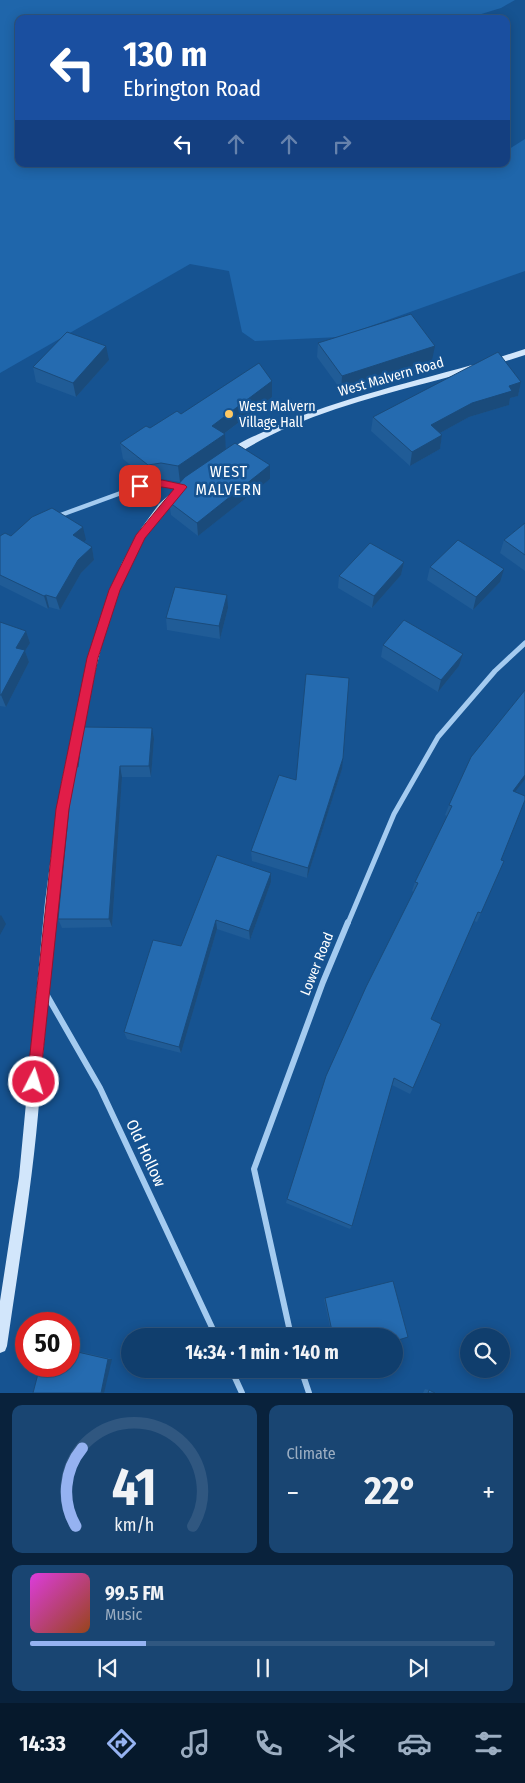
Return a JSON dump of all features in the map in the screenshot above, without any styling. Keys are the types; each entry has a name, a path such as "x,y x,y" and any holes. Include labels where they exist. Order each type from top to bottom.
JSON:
{"main road":[{"name":"West Malvern Road","path":"218,462 252,439 317,413 525,352"},
{"path":"0,1346 25,1177 42,986 62,809 93,658 114,590 141,535 182,487 196,477"}],"street":[{"path":"54,517 140,486 162,483 182,487"},
{"name":"Lower Road","path":"289,1328 254,1169 323,982 394,814 438,737 495,671 525,643"},
{"name":"Old Hollow","path":"42,986 100,1088 212,1328"},
{"path":"235,1378 242,1393"},
{"path":"304,1378 309,1393"}],"shaded area":[{"path":"0,0 515,0 501,8 478,15 15,15 15,167 510,167 510,148 525,139 525,271 340,337 255,341 242,332 229,271 190,264 0,373"}],"building":[{"path":"411,314 435,346 342,376 318,343"},
{"path":"67,332 106,346 73,383 33,367"},
{"path":"498,352 521,382 509,386 512,391 472,403 431,425 442,435 412,452 373,417"},
{"path":"259,363 272,381 212,426 225,434 178,466 161,463 148,465 120,443 146,426 150,428 177,411 181,414"},
{"path":"235,443 270,465 197,523 169,502 181,493 175,488 185,477"},
{"path":"52,508 83,527 73,535 92,547 78,560 56,598 44,596 0,575 0,536 5,533 11,536 32,517"},
{"path":"525,523 525,555 504,540"},
{"path":"458,540 504,569 476,597 430,567"},
{"path":"370,543 404,562 374,596 339,576"},
{"path":"175,587 227,595 219,626 166,618"},
{"path":"404,620 463,654 441,680 383,645"},
{"path":"0,622 26,631 16,648 25,650 1,695 0,695"},
{"path":"306,674 349,678 343,758 308,868 251,851 279,775 296,780"},
{"path":"525,690 525,775 513,791 525,796 525,800 501,860 504,861 481,913 478,912 431,1019 441,1024 413,1088 394,1078 352,1226 287,1199 326,1076 366,987 418,883 415,882 452,806 449,805 471,757"},
{"path":"83,727 152,728 149,766 120,766 109,919 58,919 73,767 78,767"},
{"path":"217,855 271,873 249,931 216,920 179,1047 124,1032 153,940 181,946"},
{"path":"393,1281 408,1337 403,1339 403,1328 331,1328 325,1298"},
{"path":"80,1353 108,1359 101,1393 33,1393 37,1377 80,1377"}],"place":[{"name":"West Malvern Village Hall","path":"229,414"}],"district":[{"name":"WEST MALVERN","path":"229,480"}],"route":[{"path":"34,1082 42,986 62,809 93,658 114,590 141,535 182,487 162,483 140,486"}]}
